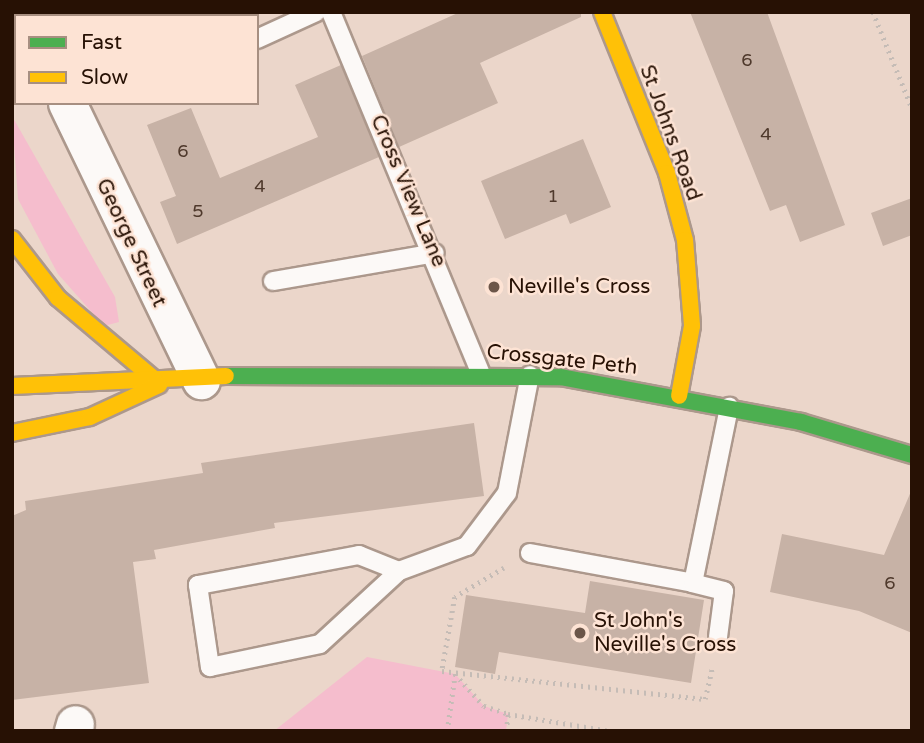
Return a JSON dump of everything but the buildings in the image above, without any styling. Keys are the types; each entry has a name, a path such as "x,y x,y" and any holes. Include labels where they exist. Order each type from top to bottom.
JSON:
{"main road":[{"name":"St Johns Road","path":"601,12 667,173 685,240 692,326 679,396"},
{"path":"12,239 58,298 161,384"},
{"name":"Crossgate Peth","path":"161,384 201,380 480,371 530,375 679,396 912,455"},
{"path":"12,386 89,379 161,384"},
{"path":"12,433 90,417 161,384"}],"street":[{"name":"George Street","path":"68,105 201,380"}],"lane":[{"path":"259,38 316,12"},
{"name":"Cross View Lane","path":"331,12 435,254 480,371"},
{"path":"273,281 435,254"},
{"path":"400,571 359,555 198,585 210,667 320,644 400,571 467,546 507,493 530,375"},
{"path":"693,583 729,407"},
{"path":"530,553 723,590 718,636"}],"path":[{"path":"873,12 912,108"},
{"path":"512,681 705,699 718,636"},
{"path":"447,731 455,674 484,706 508,713 610,731"},
{"path":"506,731 508,713"}],"shaded area":[{"path":"67,12 189,12 189,14"},
{"path":"12,116 115,297 119,322 104,326 58,274 18,199"},
{"path":"367,657 455,674 484,706 508,714 506,731 274,731"}],"traffic: fast":[{"path":"226,376 561,377 801,422 912,455"}],"traffic: slow":[{"path":"602,12 667,173 685,240 692,326 679,396"},
{"path":"12,239 58,298 160,384"},
{"path":"12,386 226,376"},
{"path":"12,433 90,417 159,385"}],"place":[{"name":"Neville's Cross","path":"494,287"},
{"name":"St John's Neville's Cross","path":"580,633"}]}
